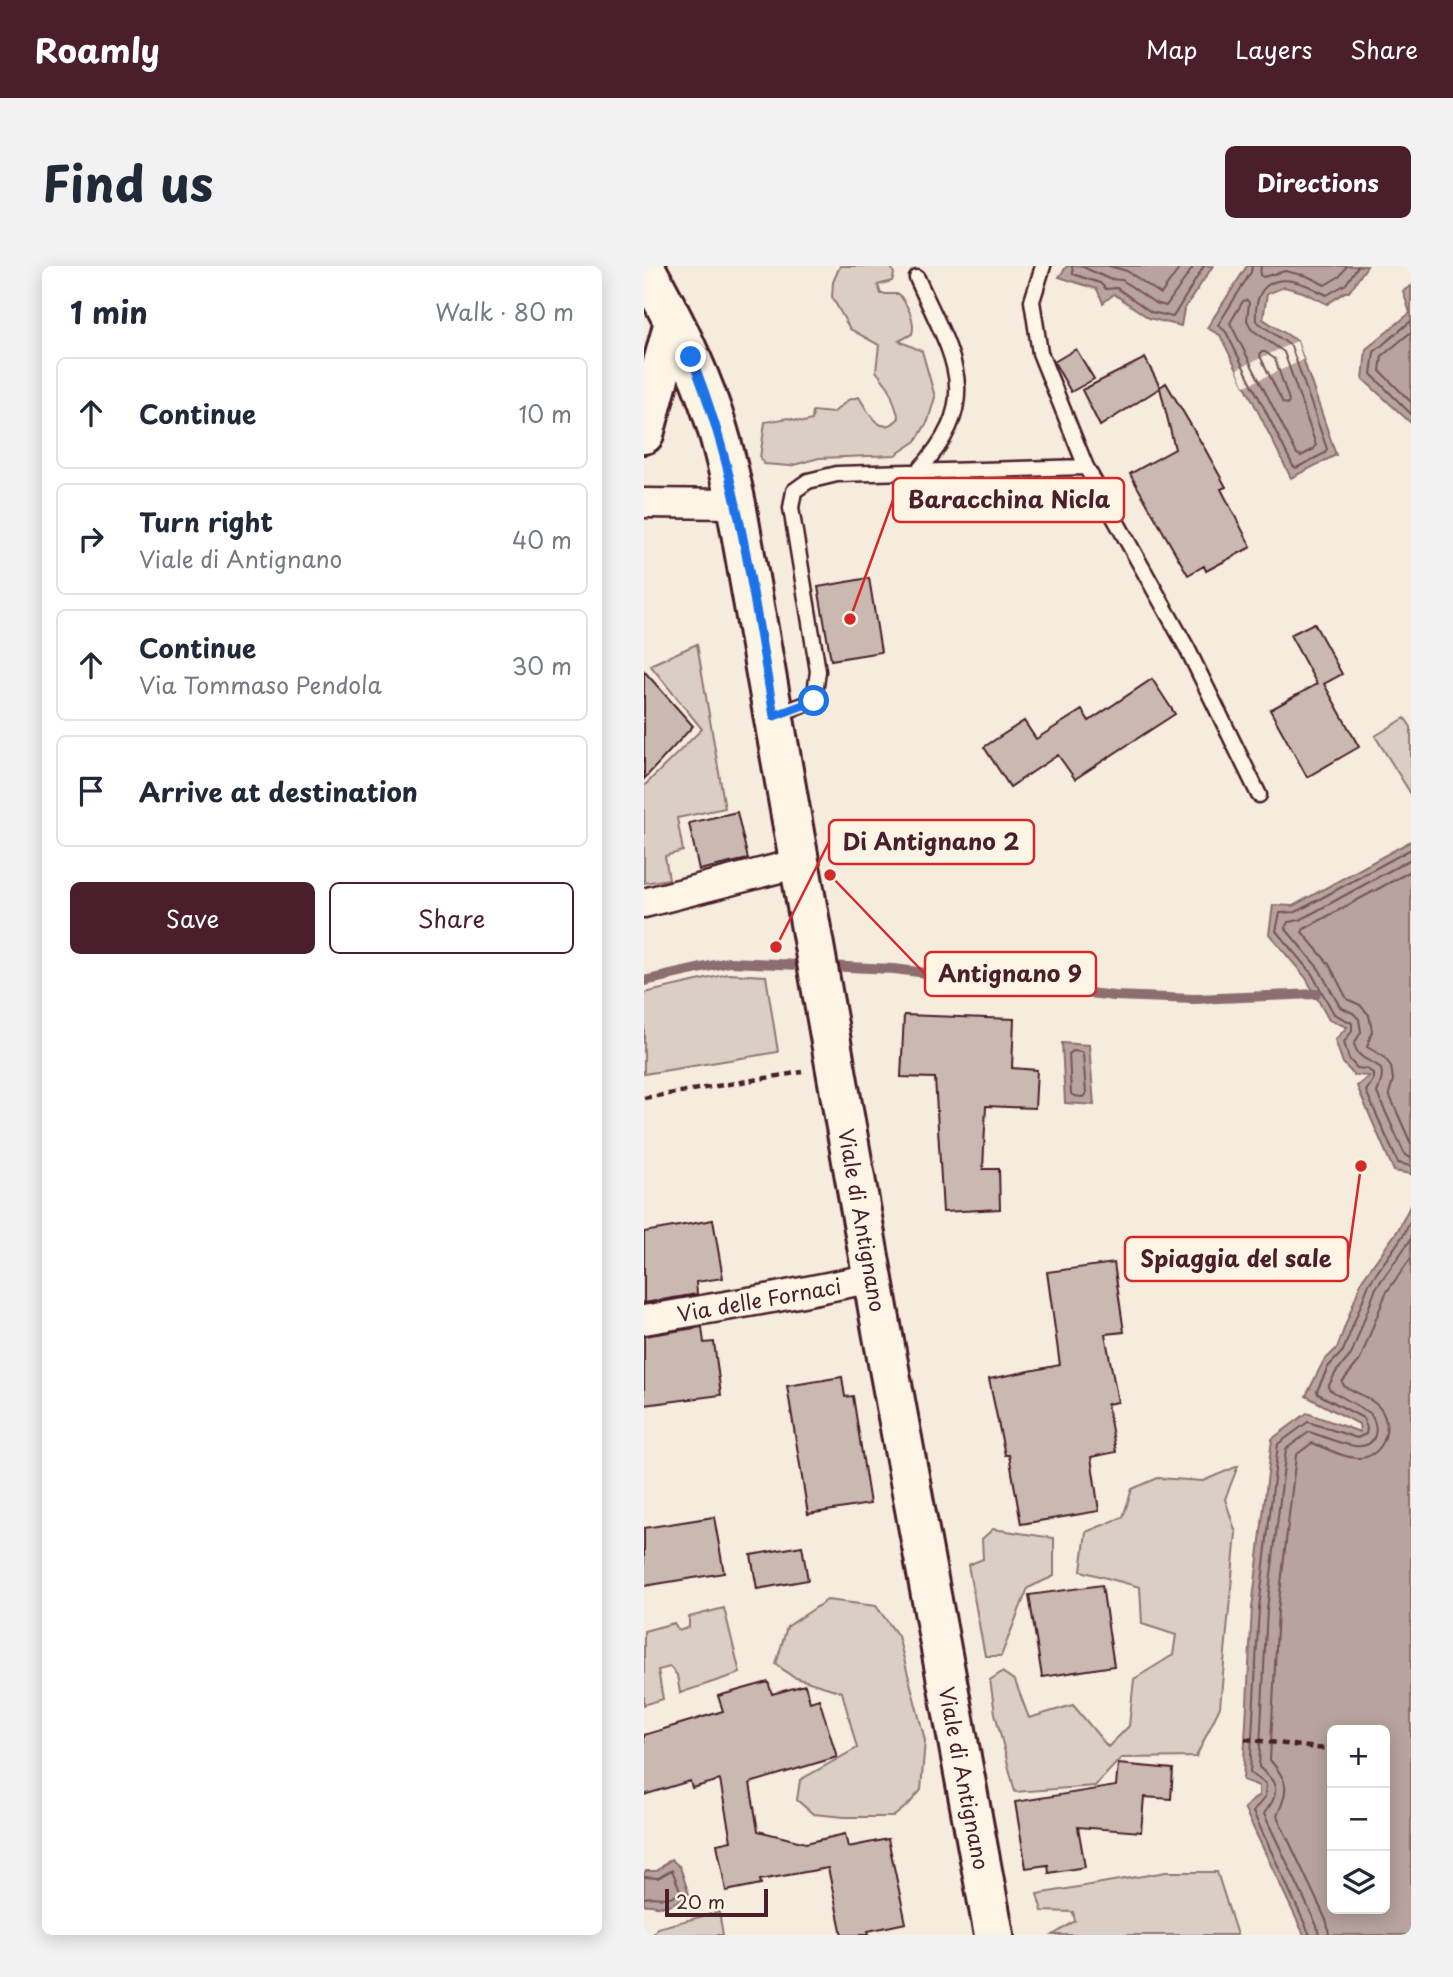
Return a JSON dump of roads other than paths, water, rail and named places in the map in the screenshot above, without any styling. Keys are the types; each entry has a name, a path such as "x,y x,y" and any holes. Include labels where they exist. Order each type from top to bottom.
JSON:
{"main road":[{"name":"Viale di Antignano","path":"644,266 674,322 712,411 736,504 881,1325 994,1935"},
{"path":"644,434 674,322"}],"street":[{"path":"644,502 736,504"},
{"path":"644,903 799,863"},
{"name":"Via delle Fornaci","path":"644,1320 873,1278"}],"lane":[{"path":"1042,266 1032,301 1040,353 1086,467 1188,650 1259,795"},
{"path":"917,278 955,362 959,389 954,414 939,449 918,471"},
{"path":"774,716 814,701 818,671 791,508 794,491 807,481 837,474 1086,467"}],"water":[{"path":"1067,266 1213,266 1184,309 1181,326 1149,318 1114,294 1103,303 1097,289 1059,277"},
{"path":"1247,266 1367,266 1349,292 1327,304 1303,292 1284,287 1267,294 1263,319 1297,341 1336,455 1291,478 1220,335 1207,328"},
{"path":"1411,286 1411,423 1363,379 1366,349 1410,313 1403,291"},
{"path":"1411,841 1411,1174 1394,1171 1357,1086 1369,1076 1354,1075 1343,1063 1335,1040 1347,1027 1329,1020 1306,978 1269,934 1273,905 1293,906"},
{"path":"1062,1043 1089,1045 1094,1105 1065,1103"},
{"path":"1411,1204 1411,1935 1304,1935 1244,1808 1259,1795 1259,1786 1243,1780 1252,1608 1272,1439 1307,1413 1360,1432 1359,1424 1306,1396 1323,1362 1337,1348 1362,1280 1398,1230"},
{"path":"671,1859 680,1867 689,1894 669,1905 644,1905 644,1873 657,1871"}],"waterway":[{"path":"644,981 729,962 894,969 1114,996 1194,999 1316,994"}],"place":[{"name":"Baracchina Nicla","path":"850,619"},
{"name":"Antignano 9","path":"830,875"},
{"name":"Di Antignano 2","path":"776,947"},
{"name":"Spiaggia del sale","path":"1361,1166"}]}
